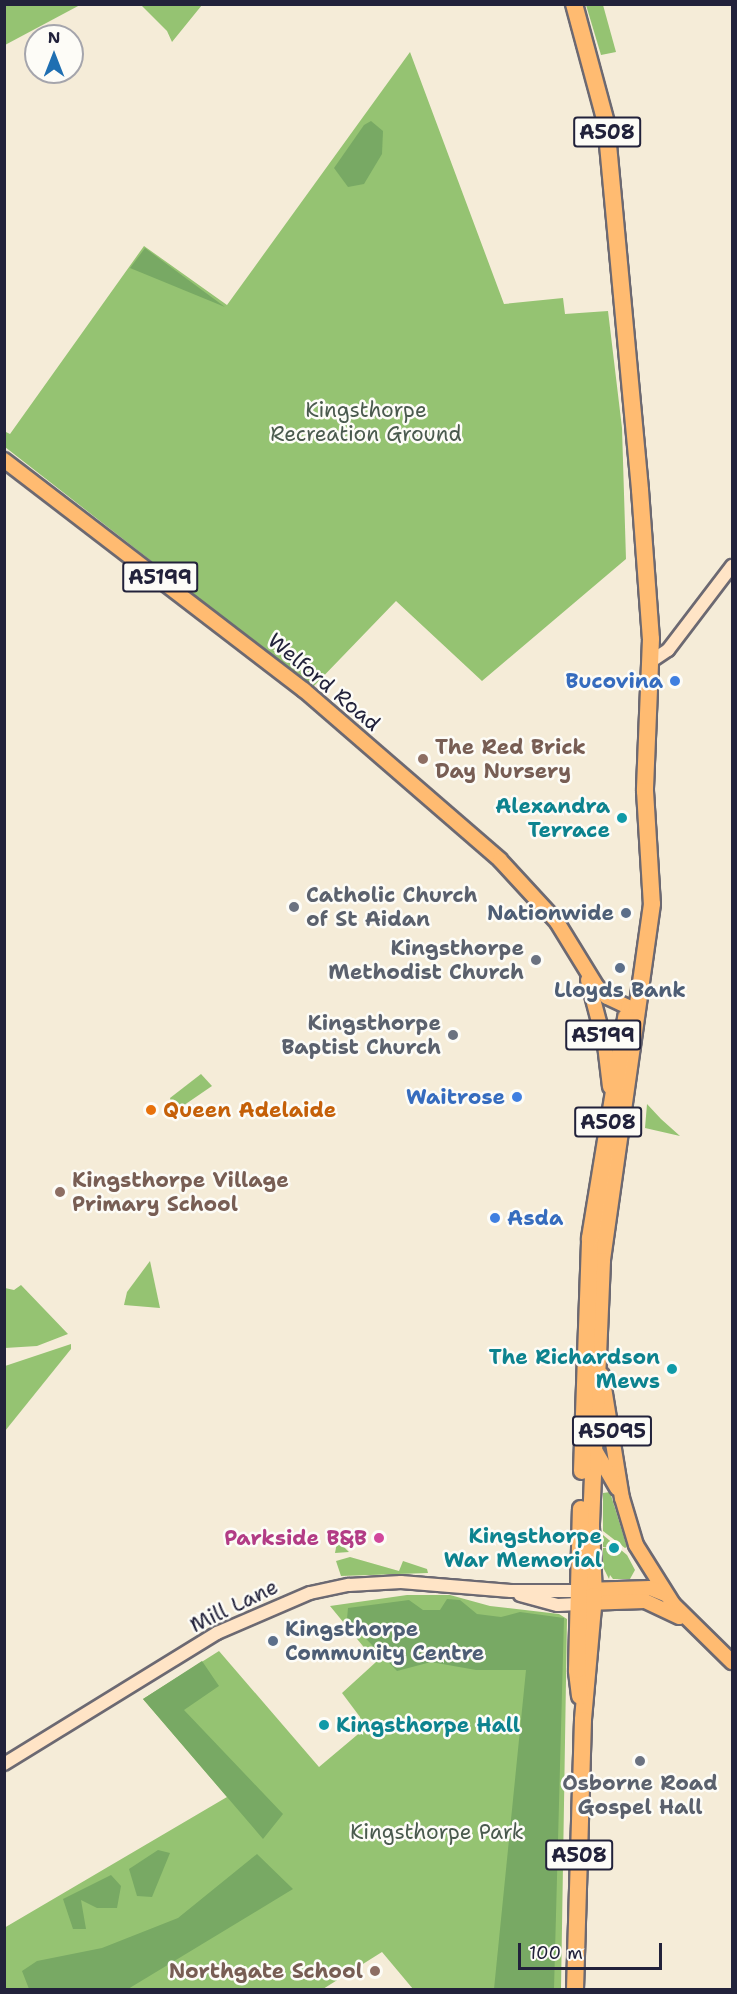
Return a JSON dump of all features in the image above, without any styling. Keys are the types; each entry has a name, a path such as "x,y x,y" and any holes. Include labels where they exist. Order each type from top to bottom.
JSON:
{"highway":[{"name":"A508","path":"574,4 607,132 640,490 650,662 645,780 649,894 652,904 632,1013 611,1104 591,1238 577,1670 583,1720 575,1989"},
{"name":"A508","path":"579,1594 591,1527 604,1241 632,1013"}],"main road":[{"name":"Welford Road","path":"4,460 303,690 500,860 551,914 601,992 632,1013"},
{"name":"Welford Road","path":"585,969 607,1053 611,1104"},
{"name":"A5095","path":"600,1364 622,1498 636,1545 665,1594 691,1625 732,1662"},
{"name":"A5095","path":"584,1425 622,1498"},
{"path":"579,1594 650,1588 665,1594"},
{"name":"A5095","path":"579,1594 653,1603 691,1625"}],"street":[{"path":"650,662 668,650 732,566"},
{"path":"330,1588 349,1579 411,1575 550,1588 569,1587 579,1594"},
{"name":"Mill Lane","path":"4,1764 217,1633 272,1606 330,1588 414,1582 511,1591 579,1594"}],"green space":[{"path":"5,4 80,4 44,24 24,24 24,35 5,45"},
{"path":"141,5 202,5 172,42 167,31"},
{"path":"586,5 603,5 616,52 601,55"},
{"name":"Kingsthorpe Recreation Ground","path":"410,52 504,304 563,298 565,314 608,311 622,428 626,559 482,681 396,601 313,687 5,447 4,431 10,434 144,246 227,305"},
{"path":"371,121 383,131 382,154 364,184 348,187 334,168 364,125"},
{"path":"145,248 225,307 130,268"},
{"path":"201,1074 212,1086 174,1112 170,1098"},
{"path":"647,1104 661,1119 680,1136 645,1128"},
{"path":"150,1261 160,1308 124,1305 127,1292"},
{"path":"21,1285 68,1334 37,1346 5,1348 5,1288 14,1290"},
{"path":"71,1344 71,1349 5,1431 5,1366"},
{"path":"610,1492 627,1547 625,1548 603,1531 603,1493"},
{"path":"603,1535 627,1555 635,1570 630,1579 613,1579 610,1575 609,1579 603,1567 603,1548 612,1548 603,1547"},
{"path":"338,1537 345,1539 344,1547 349,1552 335,1553"},
{"path":"350,1557 399,1571 403,1561 427,1569 428,1573 341,1576 336,1561"},
{"name":"Kingsthorpe Park","path":"407,1595 450,1595 490,1606 559,1614 567,1619 561,1989 413,1989 382,1952 323,1989 5,1989 4,1928 227,1797 143,1699 219,1651 319,1767 363,1730 360,1717 342,1693 376,1662 330,1606"},
{"path":"447,1599 460,1600 477,1614 501,1617 520,1612 564,1618 554,1989 494,1989 526,1670 476,1670 431,1662 397,1671 347,1619 348,1608 409,1600 423,1610 440,1610"},
{"path":"202,1661 219,1686 184,1710 283,1814 263,1839 143,1699"},
{"path":"158,1850 170,1853 152,1897 137,1896 129,1869"},
{"path":"257,1854 293,1889 128,1989 29,1989 22,1971 37,1961 102,1948 178,1918"},
{"path":"111,1875 121,1886 117,1908 97,1908 81,1900 86,1929 73,1929 63,1899"}],"place":[{"name":"Bucovina","path":"675,681"},
{"name":"The Red Brick Day Nursery","path":"423,759"},
{"name":"Alexandra Terrace","path":"622,818"},
{"name":"Catholic Church of St Aidan","path":"294,907"},
{"name":"Nationwide","path":"626,913"},
{"name":"Kingsthorpe Methodist Church","path":"536,960"},
{"name":"Lloyds Bank","path":"620,968"},
{"name":"Kingsthorpe Baptist Church","path":"453,1035"},
{"name":"Waitrose","path":"517,1097"},
{"name":"Queen Adelaide","path":"151,1110"},
{"name":"Kingsthorpe Village Primary School","path":"60,1192"},
{"name":"Asda","path":"495,1218"},
{"name":"The Richardson Mews","path":"672,1369"},
{"name":"Parkside B&B","path":"379,1538"},
{"name":"Kingsthorpe War Memorial","path":"614,1548"},
{"name":"Kingsthorpe Community Centre","path":"273,1641"},
{"name":"Kingsthorpe Hall","path":"324,1725"},
{"name":"Osborne Road Gospel Hall","path":"640,1761"},
{"name":"Northgate School","path":"375,1971"}]}
